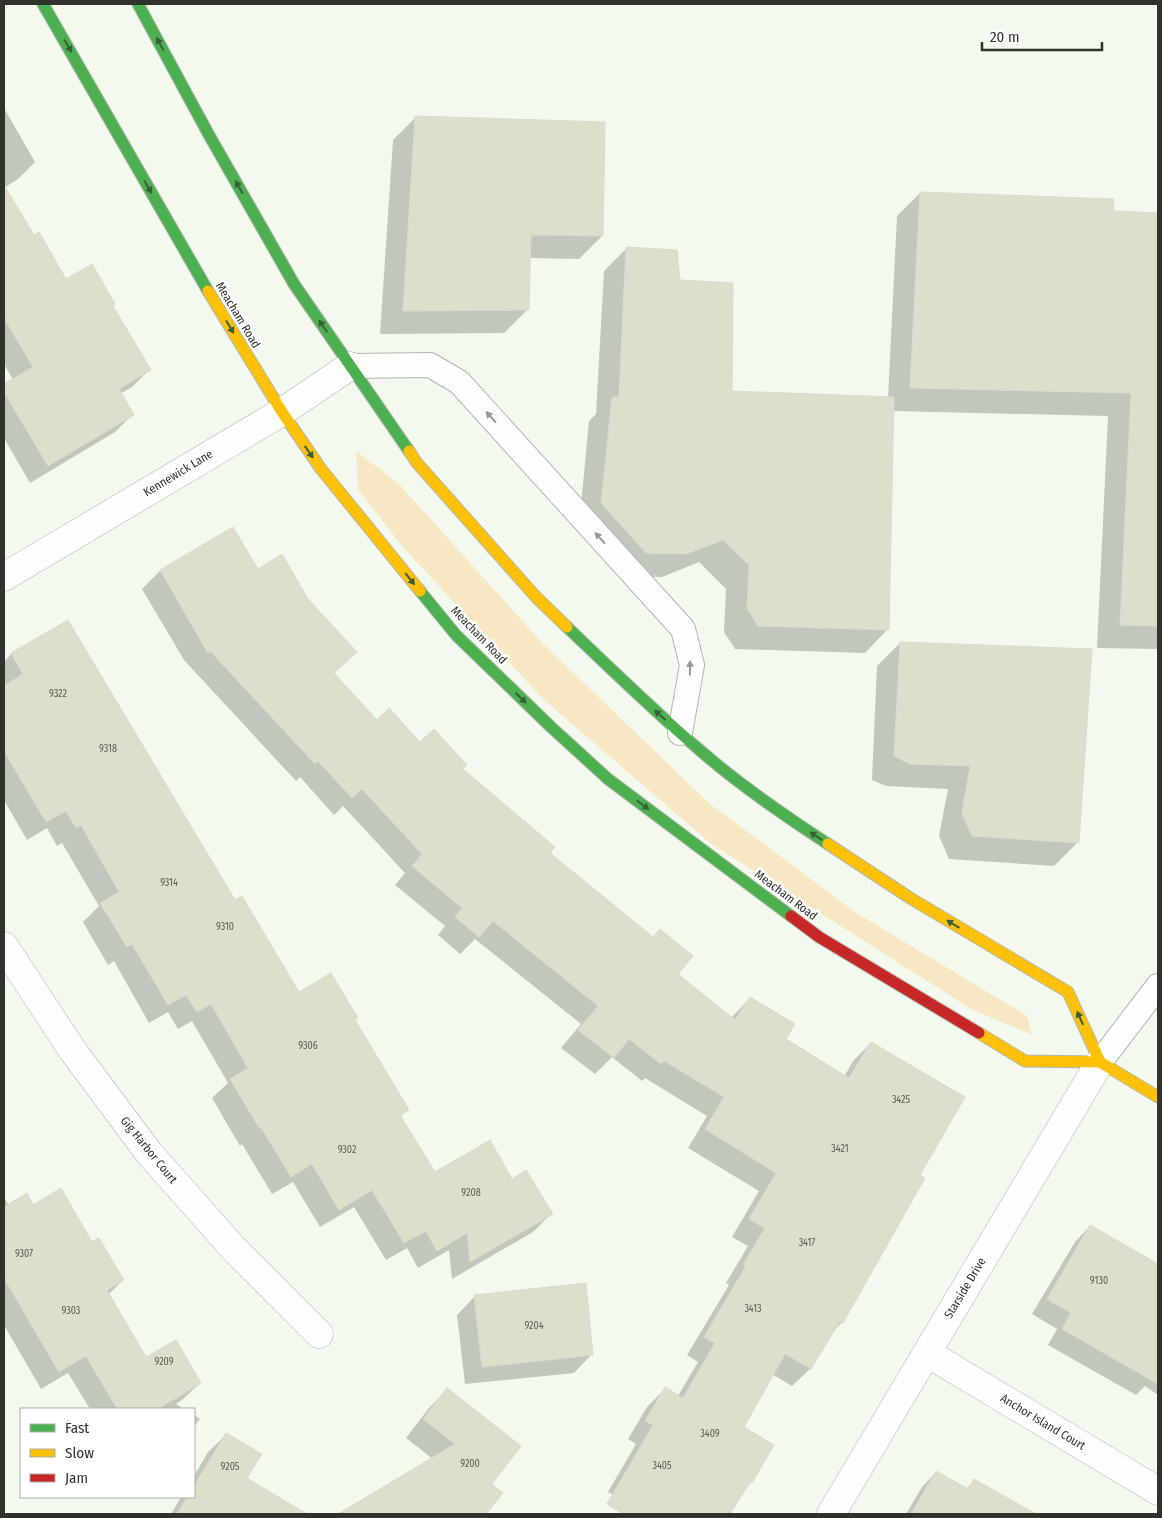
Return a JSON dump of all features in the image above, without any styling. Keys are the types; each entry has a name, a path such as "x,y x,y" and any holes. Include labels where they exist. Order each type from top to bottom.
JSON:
{"street":[{"name":"Meacham Road","path":"43,4 206,288 282,412 321,469 456,635 608,779 819,936 1025,1061 1100,1062"},
{"path":"138,4 209,135 294,284 417,463 536,597 628,686 680,733 703,753 790,819 910,898 1068,992 1100,1062 1158,1097"},
{"name":"Kennewick Lane","path":"4,577 282,412 350,366"},
{"name":"Gig Harbor Court","path":"4,946 73,1051 150,1153 234,1248 319,1334"},
{"name":"Starside Drive","path":"831,1514 1100,1062"},
{"name":"Anchor Island Court","path":"927,1353 1158,1491"}],"lane":[{"path":"350,366 430,365 459,382 683,629 692,665 680,733"},
{"path":"1100,1062 1158,986"}],"shaded area":[{"path":"356,451 398,483 543,644 711,805 858,914 1027,1016 1032,1035 971,1009 710,843 542,698 402,546 358,489"}],"building":[{"path":"415,116 605,122 603,236 531,235 529,310 403,311"},
{"path":"4,185 34,235 39,232 66,279 92,264 115,304 113,306 151,370 119,389 134,415 48,466 4,392 4,384 33,367 4,318"},
{"path":"920,192 1114,199 1113,211 1158,213 1158,626 1120,625 1131,393 910,388"},
{"path":"626,247 677,250 680,280 733,283 732,391 894,397 889,630 758,626 747,608 749,565 723,540 686,554 646,553 601,503 612,397 619,397"},
{"path":"233,527 258,569 282,554 308,599 357,652 334,673 377,720 389,708 420,742 434,729 467,765 463,769 555,847 550,853 653,937 660,929 693,956 678,974 735,1020 750,997 795,1024 786,1039 849,1078 871,1042 965,1097 920,1175 925,1178 843,1323 840,1321 811,1369 785,1354 744,1427 774,1445 752,1483 750,1482 730,1514 624,1514 607,1504 653,1425 645,1421 665,1387 683,1398 715,1343 704,1337 746,1266 743,1265 765,1228 749,1219 776,1173 705,1129 724,1097 664,1061 661,1064 629,1039 614,1058 578,1030 598,1006 493,921 479,937 455,917 462,908 412,866 422,854 362,789 352,798 318,761 315,764 211,652 208,653 160,570"},
{"path":"68,620 235,900 242,896 299,992 331,973 358,1018 355,1020 409,1110 400,1115 435,1172 490,1140 512,1179 526,1170 553,1214 470,1262 467,1233 437,1251 426,1231 404,1243 372,1190 339,1210 312,1164 291,1177 230,1079 248,1068 211,1004 197,1012 186,995 168,1005 132,944 127,947 100,903 119,892 81,825 76,828 66,811 46,822 4,751 4,686 23,674 11,653"},
{"path":"900,642 1092,649 1079,843 972,836 962,813 970,766 910,764 894,756"},
{"path":"61,1188 92,1242 99,1238 124,1280 107,1290 146,1357 176,1340 201,1383 160,1408 116,1408 86,1356 59,1372 4,1278 4,1207 27,1193 33,1205"},
{"path":"1090,1225 1158,1264 1158,1384 1062,1329 1071,1313 1047,1299"},
{"path":"586,1283 593,1355 482,1367 474,1295"},
{"path":"447,1388 521,1446 492,1484 503,1493 486,1514 338,1514 455,1444 423,1419"},
{"path":"226,1433 262,1454 247,1478 307,1514 177,1514 186,1498 195,1498 195,1484"},
{"path":"936,1471 968,1489 974,1479 1036,1514 911,1514"}],"traffic: fast":[{"path":"43,4 208,291"},
{"path":"138,4 209,135 294,284 409,451"},
{"path":"420,591 456,635 608,779 791,916"},
{"path":"567,627 650,706 717,765 828,844"}],"traffic: slow":[{"path":"208,291 282,412 321,469 420,591"},
{"path":"409,451 417,463 536,597 567,627"},
{"path":"828,844 910,898 1068,992 1100,1062"},
{"path":"979,1033 1025,1061 1100,1062 1158,1097"}],"traffic: jam":[{"path":"791,916 819,937 979,1033"}]}
